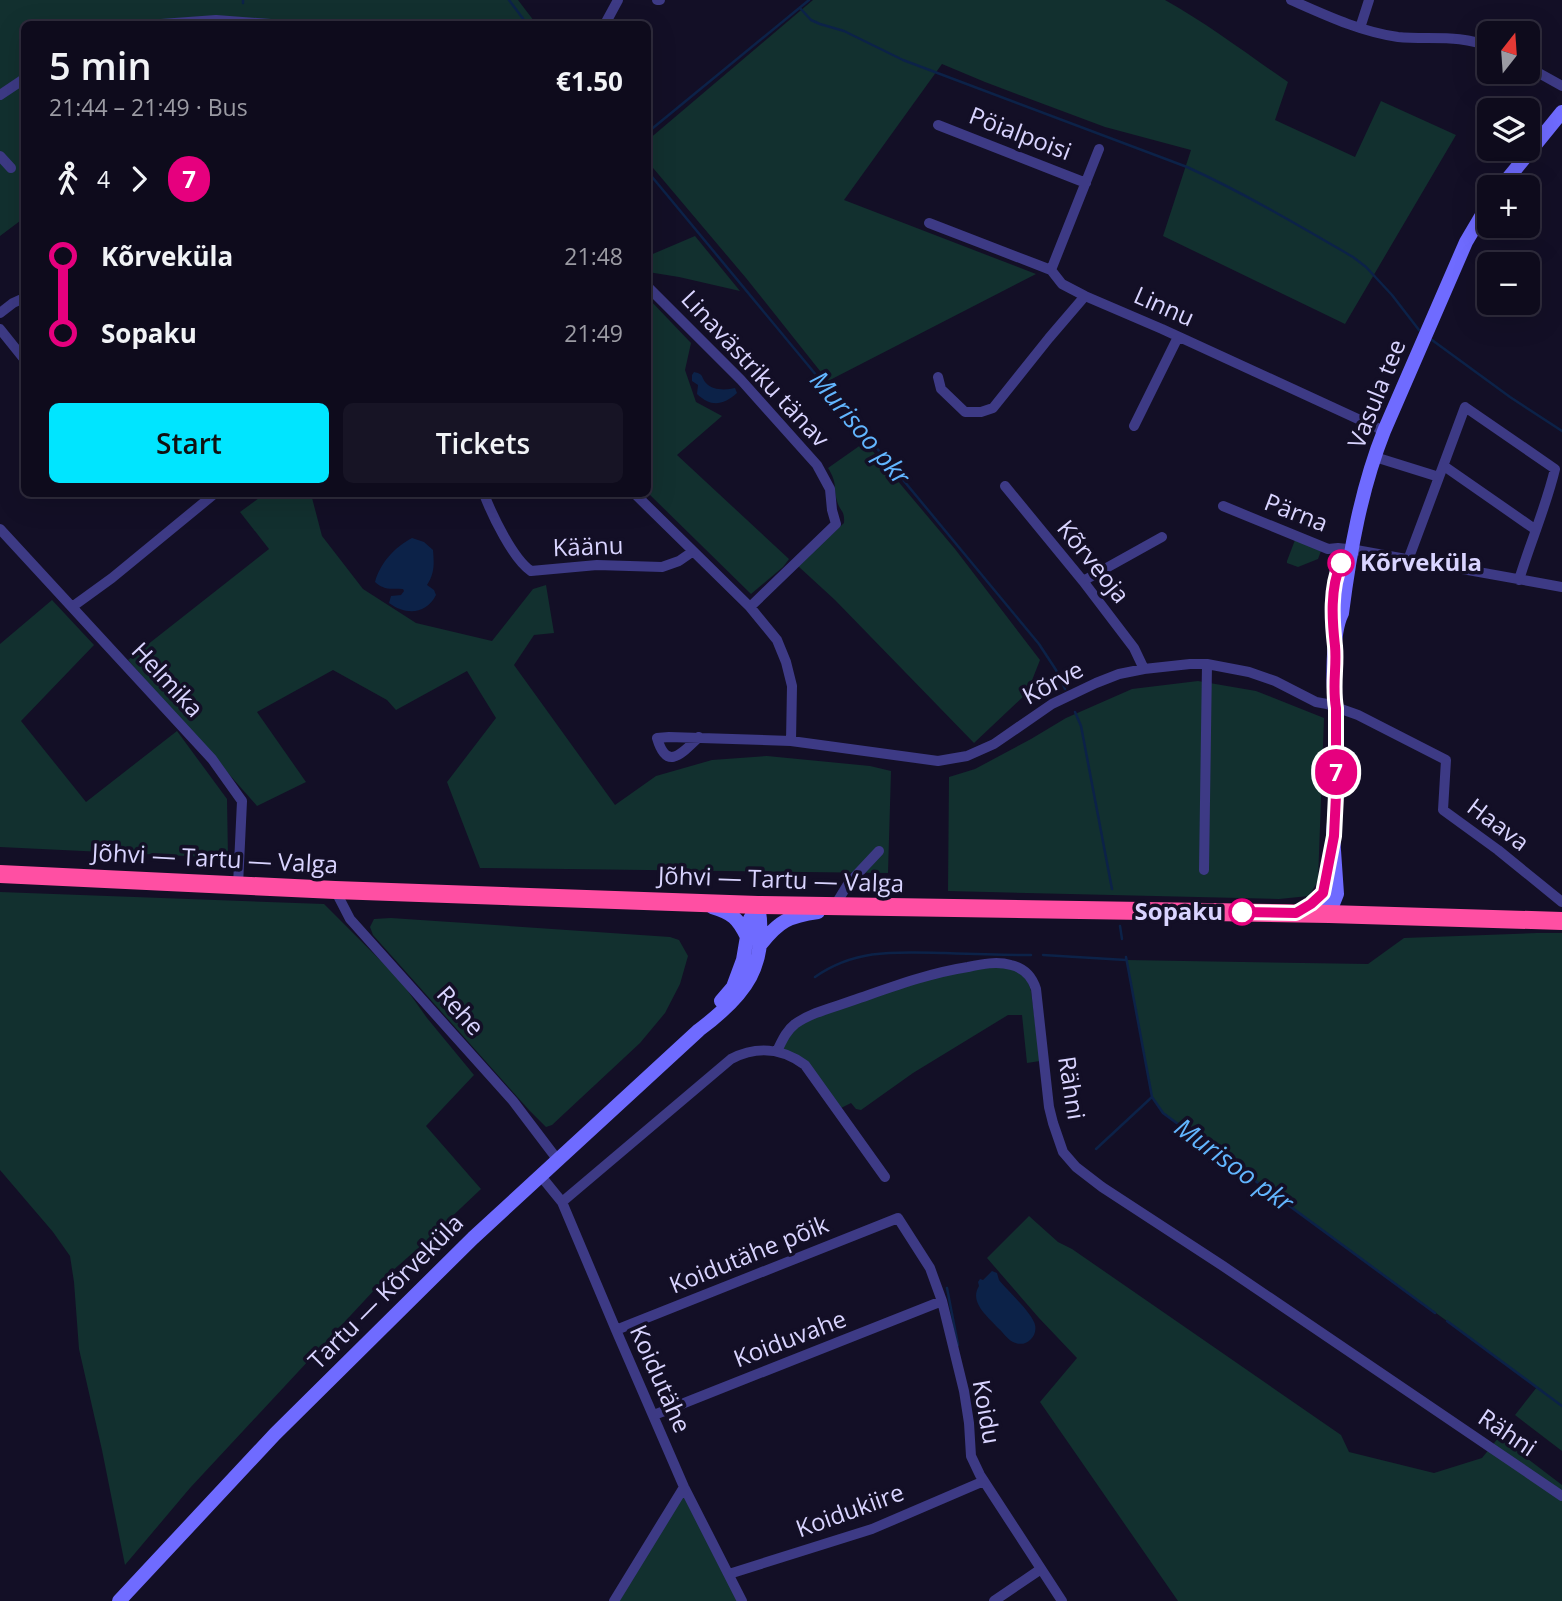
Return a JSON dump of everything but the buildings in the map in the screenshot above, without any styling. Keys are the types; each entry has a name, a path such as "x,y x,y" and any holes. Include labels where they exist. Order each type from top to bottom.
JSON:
{"highway":[{"name":"Jõhvi — Tartu — Valga","path":"0,874 335,890 758,905 1359,914 1562,920"}],"main road":[{"path":"1511,175 1562,112"},
{"name":"Vasula tee","path":"1329,914 1324,902 1330,894 1336,795 1335,647 1357,519 1384,431 1466,242 1477,223"},
{"path":"1296,913 1330,894 1359,914"},
{"path":"701,903 726,911 737,919 747,937"},
{"name":"Tartu — Kõrveküla","path":"699,1030 733,987 743,960 750,919 758,905"},
{"name":"Tartu — Kõrveküla","path":"119,1601 275,1434 473,1238 699,1030 720,1014 745,986 756,966 761,944 758,905"},
{"path":"761,944 782,922 802,914 840,907"}],"street":[{"path":"608,21 618,0"},
{"path":"1292,0 1360,28 1397,37 1477,42"},
{"path":"1360,28 1370,0"},
{"path":"202,21 249,21"},
{"path":"1540,74 1562,86"},
{"path":"0,95 21,81"},
{"name":"Pöialpoisi","path":"938,125 1086,183"},
{"path":"1051,270 1099,149"},
{"path":"0,156 11,168"},
{"name":"Linnu","path":"929,223 1051,270 1062,284 1085,296 1384,431"},
{"name":"Linavästriku tänav","path":"651,291 741,380 817,465 830,489 836,524 750,607"},
{"path":"938,377 941,389 965,412 981,412 993,408 1085,296"},
{"path":"0,313 21,299"},
{"path":"0,329 21,355"},
{"path":"1134,426 1178,337"},
{"path":"1408,560 1465,407 1555,469 1546,505 1520,580"},
{"path":"1375,457 1439,477"},
{"path":"1444,466 1536,530"},
{"name":"Kõrveoja","path":"1005,486 1134,648 1144,669"},
{"path":"72,607 212,497"},
{"name":"Käänu","path":"485,497 508,544 531,571 597,565 662,567 679,561 692,552"},
{"path":"638,497 750,607 777,640 792,686 791,741"},
{"name":"Pärna","path":"1223,506 1328,549 1351,550 1562,587"},
{"name":"Helmika","path":"0,529 212,759 242,801 238,885"},
{"path":"1083,581 1162,537"},
{"path":"1204,870 1207,664"},
{"name":"Kõrve","path":"699,737 675,757 669,757 661,751 657,738 699,737 791,741 938,761 967,756 994,744 1052,704 1119,674 1144,669 1207,664 1249,672 1275,681 1316,702 1336,708"},
{"name":"Haava","path":"1336,708 1358,715 1446,760 1443,810 1562,902"},
{"path":"840,907 848,884 879,851"},
{"name":"Rehe","path":"335,890 350,919 513,1101 557,1159"},
{"name":"Rähni","path":"777,1051 787,1032 795,1024 822,1011 899,984 943,971 988,963 1010,964 1024,970 1036,989 1053,1123 1063,1152 1076,1167 1562,1496"},
{"path":"562,1202 731,1059 756,1050 777,1051 794,1057 805,1065 885,1177"},
{"name":"Koidutähe","path":"540,1175 562,1202 684,1487 742,1601"},
{"name":"Koidutähe põik","path":"616,1331 898,1218"},
{"name":"Koidu","path":"898,1218 930,1268 942,1301 964,1391 971,1455 984,1481 1062,1601"},
{"name":"Koiduvahe","path":"653,1415 942,1301"},
{"name":"Koidukiire","path":"729,1574 872,1530 984,1481"},
{"path":"614,1601 684,1487"},
{"path":"994,1601 1041,1569"}],"green space":[{"path":"0,0 518,0 534,21 21,21 21,220 0,236"},
{"path":"813,0 1165,0 1288,82 1275,120 1355,157 1381,101 1456,135 1345,324 1163,236 1191,150 1105,127 942,64 844,200 1036,274 828,381 651,166 651,137"},
{"path":"695,236 740,291 651,272 651,255"},
{"path":"651,301 691,343 685,370 696,402 722,416 677,455 789,559 751,594 651,496"},
{"path":"865,442 955,549 1040,660 1027,693 974,743 835,600 798,566 844,523 828,468"},
{"path":"260,497 312,497 322,536 363,589 416,623 492,641 533,589 546,585 554,633 534,635 514,665 615,805 656,776 712,760 767,756 870,766 891,771 888,873 480,868 447,782 496,718 467,671 396,710 387,700 333,670 257,712 306,782 257,806 128,660 269,549 240,512"},
{"path":"1295,540 1321,551 1318,559 1298,567 1287,563"},
{"path":"52,600 94,645 21,721 86,802 177,731 227,799 228,858 0,847 0,644"},
{"path":"1198,681 1256,691 1324,718 1318,881 1309,896 1279,899 948,891 949,777 975,769 1066,718 1132,689"},
{"path":"0,892 324,904 400,980 474,1075 426,1126 481,1189 391,1272 190,1488 125,1565 79,1349 70,1256 0,1170"},
{"path":"374,919 670,937 679,940 688,956 680,984 665,1013 640,1043 552,1125 546,1127 373,935 370,927"},
{"path":"1562,933 1562,1451 1515,1415 1537,1387 1163,1113 1152,1097 1126,960 1368,964 1404,938"},
{"path":"1010,964 1027,978 1040,1061 1027,1063 1022,1015 1008,1015 913,1073 861,1110 851,1103 837,1110 805,1065 777,1051 795,1024 943,971"},
{"path":"1029,1216 1058,1242 1072,1249 1341,1435 1349,1452 1434,1473 1482,1458 1499,1437 1562,1485 1562,1601 1178,1601 1040,1402 1077,1358 987,1258"},
{"path":"684,1487 742,1601 614,1601"}],"water":[{"path":"694,372 716,389 735,388 737,393 721,402 707,401 697,394 698,385 692,381"},
{"path":"412,538 424,542 433,550 433,572 427,585 436,595 427,606 408,611 389,603 391,596 401,595 403,589 385,588 375,582 380,568 389,556"},
{"path":"992,1271 997,1273 999,1280 1034,1322 1035,1332 1031,1340 1023,1344 1011,1341 978,1303 978,1282"}],"waterway":[{"name":"Murisoo pkr","path":"509,0 525,21"},
{"path":"651,130 809,0"},
{"path":"800,8 811,20 844,31 903,60 1187,167 1229,188 1353,257 1392,295 1419,330"},
{"name":"Murisoo pkr","path":"651,176 1039,644 1065,689"},
{"path":"1432,340 1562,431"},
{"name":"Murisoo pkr","path":"1075,712 1081,726 1112,889"},
{"name":"Murisoo pkr","path":"1120,926 1122,939"},
{"path":"815,977 846,961 878,954 911,952 1031,955"},
{"path":"1043,955 1126,960"},
{"name":"Murisoo pkr","path":"1126,957 1152,1097 1163,1113 1435,1313"},
{"path":"1096,1149 1152,1097"},
{"path":"947,1288 958,1345"},
{"name":"Murisoo pkr","path":"1447,1321 1562,1406"}],"bus line":[{"name":"7","path":"1242,912 1296,913 1323,893 1334,836 1336,708 1333,638 1334,600 1341,563"}],"place":[{"name":"Kõrveküla","path":"1341,563"},
{"name":"Sopaku","path":"1242,912"}]}
